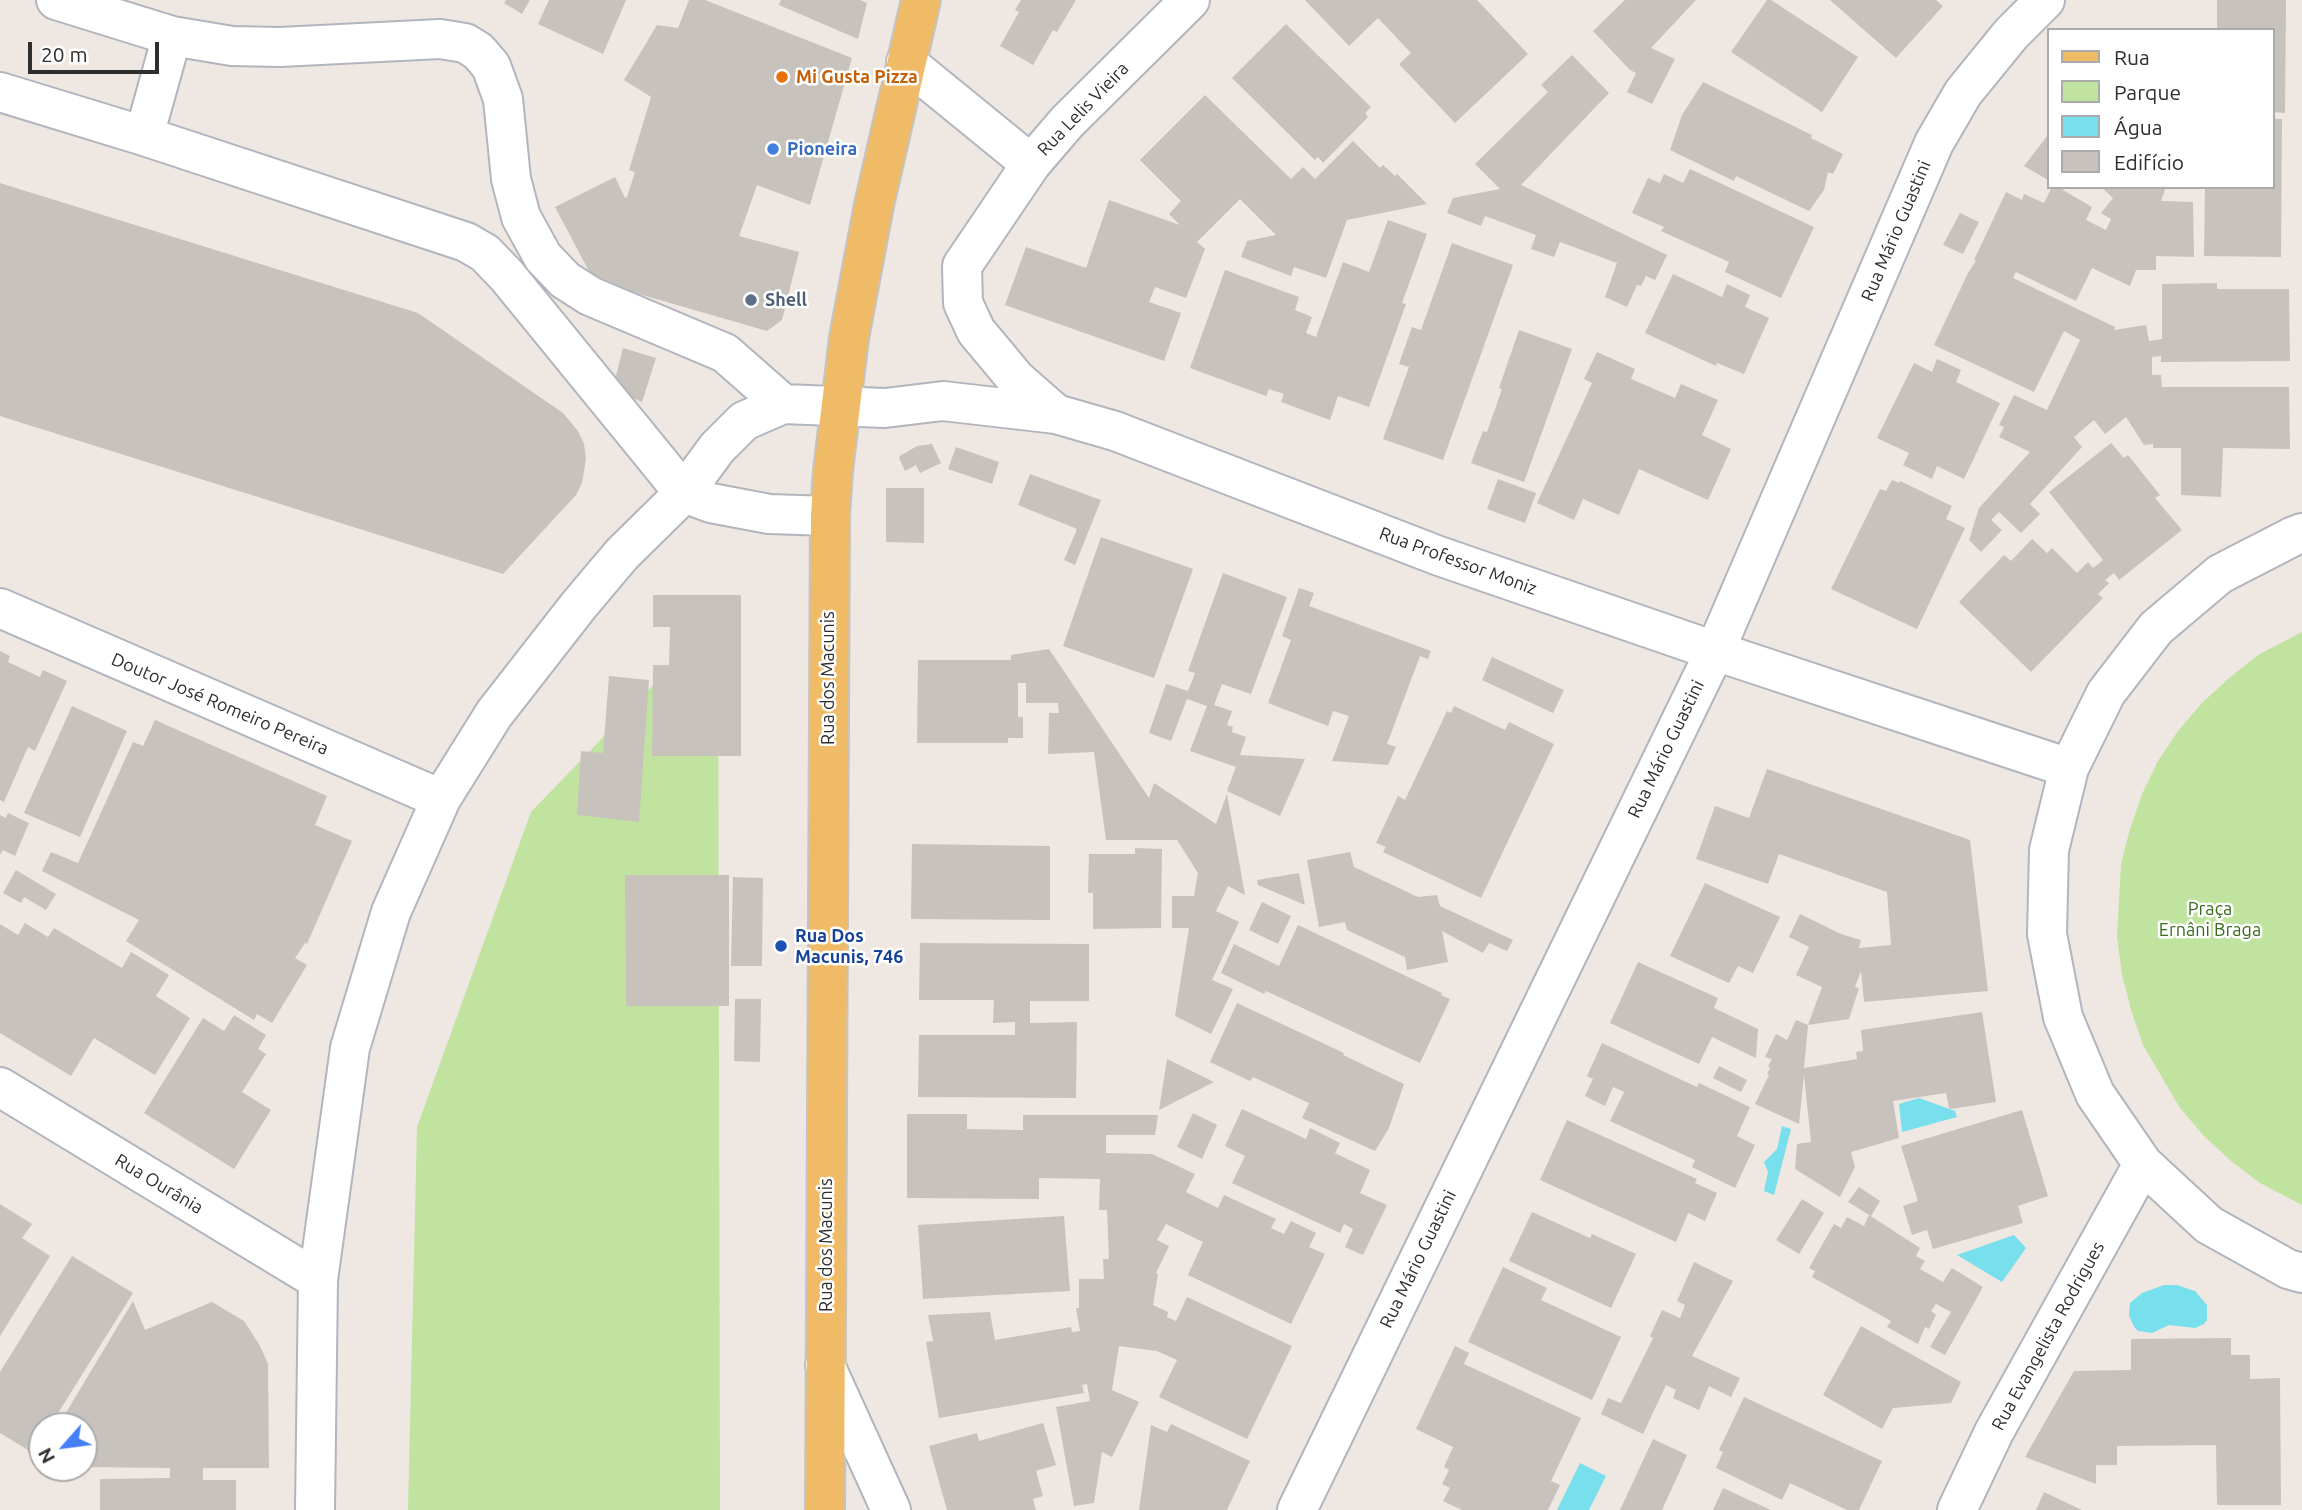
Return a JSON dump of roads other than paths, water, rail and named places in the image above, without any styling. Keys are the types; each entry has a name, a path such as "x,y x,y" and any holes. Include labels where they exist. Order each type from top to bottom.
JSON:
{"main road":[{"name":"Rua dos Macunis","path":"825,1510 830,516 849,338 906,62 922,0"}],"street":[{"path":"56,0 172,36 232,46 280,47 440,38 465,43 478,51 491,65 503,99 514,192 521,217 543,257 565,280 590,296 725,353 783,404 744,421 717,448 684,493 622,554 579,605 494,714 441,799 391,912 349,1048 318,1280 315,1510"},
{"name":"Rua Lelis Vieira","path":"906,62 1031,164 1067,122 1190,0"},
{"name":"Rua Mário Guastini","path":"1297,1510 1715,651 1934,143 1963,93 2011,34 2045,0"},
{"path":"144,136 172,36"},
{"path":"0,92 144,136 467,242 485,253 507,276 684,493 711,503 769,514 830,516"},
{"path":"1031,164 962,266 964,303 976,331 1016,379 1056,414"},
{"name":"Rua Professor Moniz","path":"783,404 886,408 943,401 1056,414 1115,431 1439,556 2069,768"},
{"path":"2302,533 2220,574 2156,628 2106,693 2069,768 2049,849 2047,934 2063,1017 2095,1094 2143,1164 2209,1225 2288,1269 2302,1273"},
{"name":"Doutor José Romeiro Pereira","path":"0,608 441,799"},
{"name":"Rua Ourânia","path":"0,1087 318,1280"},
{"name":"Rua Evangelista Rodrigues","path":"1957,1510 1994,1432 2143,1164"},
{"name":"Rua dos Macunis","path":"825,1365 891,1510"}],"water":[{"path":"1919,1098 1955,1111 1957,1117 1902,1132 1899,1104"},
{"path":"1782,1126 1791,1129 1774,1195 1764,1191 1768,1172 1764,1162 1777,1149"},
{"path":"2014,1235 2026,1248 2002,1282 1957,1255"},
{"path":"2164,1285 2177,1285 2195,1291 2207,1305 2207,1320 2204,1324 2195,1328 2169,1325 2152,1333 2138,1331 2129,1315 2130,1303 2142,1293"},
{"path":"1580,1463 1606,1476 1589,1510 1557,1510"}],"place":[{"name":"Mi Gusta Pizza","path":"782,77"},
{"name":"Pioneira","path":"773,149"},
{"name":"Shell","path":"751,300"},
{"name":"Rua Dos Macunis, 746","path":"781,946"}],"park label":[{"name":"Praça Ernâni Braga","path":"2210,919"}]}
